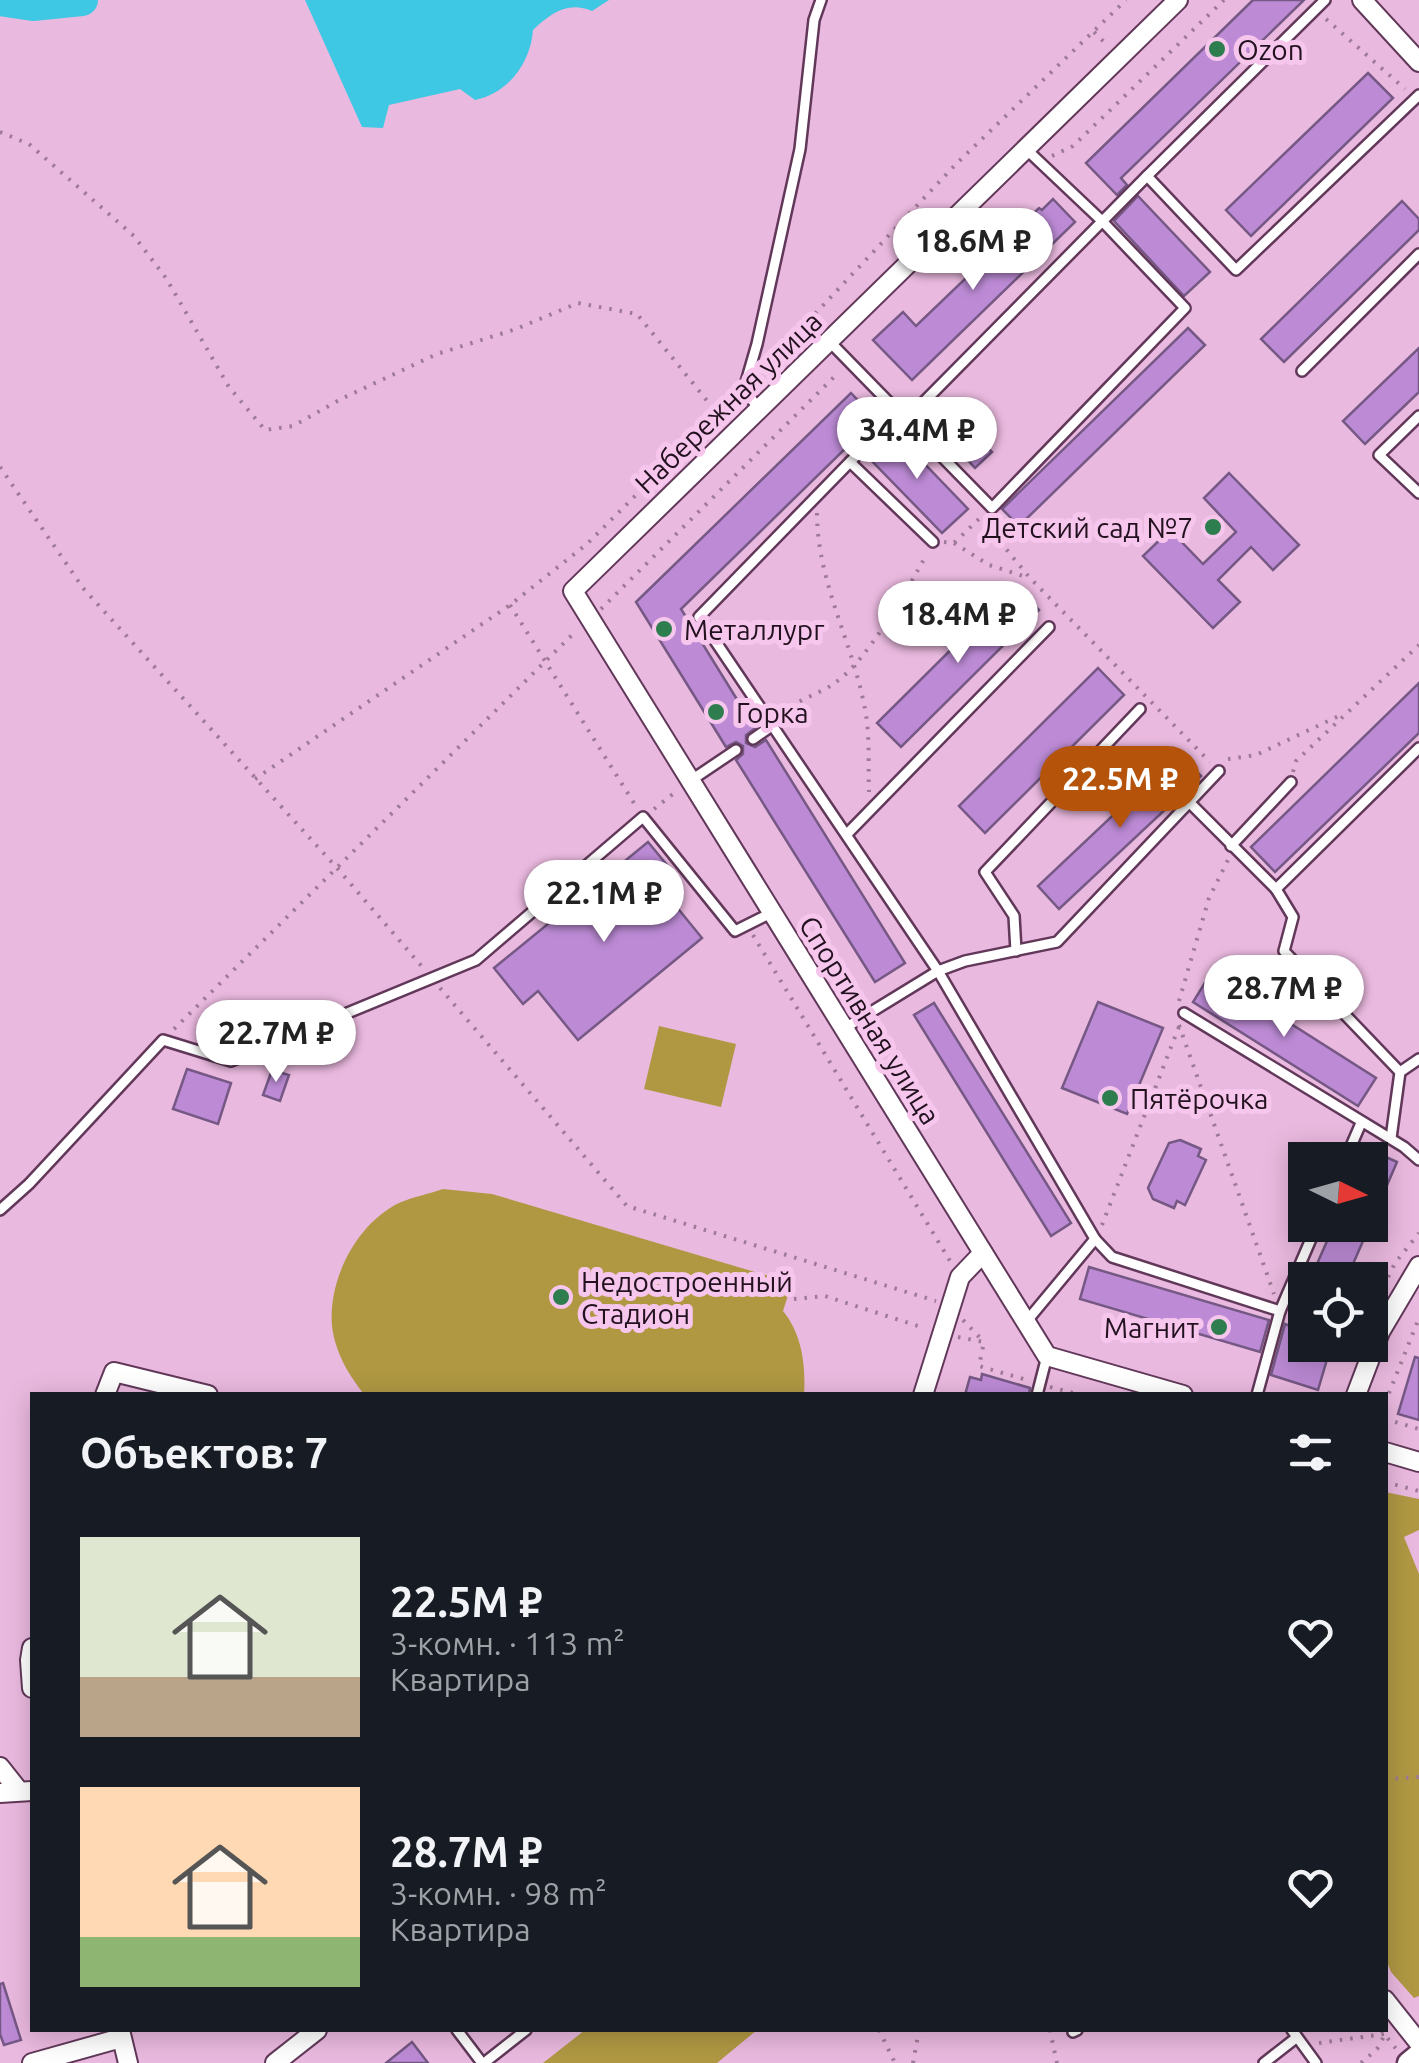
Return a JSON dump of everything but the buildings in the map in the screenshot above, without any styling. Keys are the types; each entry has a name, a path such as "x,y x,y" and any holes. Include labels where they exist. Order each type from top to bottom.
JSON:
{"street":[{"name":"Набережная улица","path":"574,591 829,342 1032,155 1178,0"},
{"path":"1362,0 1419,62"},
{"name":"Спортивная улица","path":"574,591 1048,1356"},
{"path":"924,1392 960,1278 982,1254"},
{"path":"1357,1392 1380,1332 1419,1266"},
{"path":"1048,1356 1173,1392"},
{"path":"106,1392 114,1372 196,1392"},
{"path":"1388,1453 1419,1462"},
{"path":"0,1766 26,1791"},
{"path":"0,1793 26,1791"},
{"path":"1388,2004 1419,2043"},
{"path":"275,2063 314,2032"},
{"path":"32,2063 73,2058 120,2034 128,2063"},
{"path":"1408,2063 1419,2054"}],"lane":[{"path":"759,409 744,389 758,344 800,148 814,20 821,0"},
{"path":"1280,1311 1112,1257 1095,1239 938,971 699,616 884,427 904,421 1324,0"},
{"path":"1147,176 1236,270 1417,96"},
{"path":"829,342 992,508 1184,308 1102,221 1032,155"},
{"path":"1302,371 1419,254"},
{"path":"1419,416 1379,455 1419,492"},
{"path":"850,462 934,542"},
{"path":"847,834 1049,626"},
{"path":"1016,950 1014,916 985,872 1140,709"},
{"path":"753,739 773,725"},
{"path":"1276,889 1419,748"},
{"path":"690,781 736,750"},
{"path":"843,1030 938,971 965,961 1056,942 1219,770"},
{"path":"1231,846 1291,782"},
{"path":"1190,803 1276,889 1293,917 1284,951 1400,1072"},
{"path":"0,1210 163,1040 230,1061 476,960 643,817 735,931 771,913"},
{"path":"1184,1014 1391,1138 1419,1160"},
{"path":"1391,1138 1400,1072 1419,1059"},
{"path":"1353,1142 1361,1122"},
{"path":"1026,1322 1095,1239"},
{"path":"1258,1392 1280,1311 1310,1242"},
{"path":"1037,1392 1048,1356"},
{"path":"459,2032 483,2063 523,2032"},
{"path":"1264,2063 1297,2038 1316,2063"}],"path":[{"path":"255,779 510,605 587,544 744,389 956,164 1126,0"},
{"path":"1032,155 1074,146 1224,0"},
{"path":"1315,10 1417,96"},
{"path":"0,132 29,144 134,236 166,278 229,388 264,430 293,426 437,354 516,329 578,303 638,314 717,414"},
{"path":"163,1040 849,362"},
{"path":"0,467 82,588 337,868 627,1206 951,1306 984,1342"},
{"path":"817,496 817,536 824,577 866,715 869,812"},
{"path":"954,543 992,508 1006,548 1030,578 1219,770"},
{"path":"773,725 808,695 838,682 883,626 934,542 954,543 988,565 1030,578"},
{"path":"510,605 643,817 690,781"},
{"path":"1291,782 1296,761 1419,645"},
{"path":"1207,758 1232,760 1256,755 1348,712"},
{"path":"1095,1239 1184,1014 1178,1004 1183,979 1209,898 1228,866 1231,846"},
{"path":"747,925 960,1278"},
{"path":"1179,1025 1280,1311"},
{"path":"1388,1278 1419,1233"},
{"path":"794,1299 825,1296 941,1334 984,1342"},
{"path":"1388,1396 1419,1318"},
{"path":"984,1342 980,1366 1070,1392"},
{"path":"1388,1420 1419,1429"},
{"path":"1388,1483 1419,1491"},
{"path":"1388,1779 1419,1776"},
{"path":"879,2032 895,2063"},
{"path":"913,2063 918,2032"},
{"path":"1050,2032 1058,2063"},
{"path":"1297,2038 1382,2032 1377,2049 1361,2063"}],"shaded area":[{"path":"659,1026 736,1044 721,1107 644,1089"},
{"name":"Недостроенный Стадион","path":"443,1189 492,1194 792,1283 783,1311 795,1330 801,1351 804,1392 363,1392 336,1345 332,1326 335,1290 358,1239 384,1212"},
{"path":"1388,1493 1419,1499 1419,1530 1404,1537 1419,1574 1419,1996 1414,1998 1391,1972"},
{"path":"582,2032 755,2032 717,2063 543,2063"}],"water":[{"path":"305,0 609,0 592,11 575,7 560,10 540,24 533,30 528,54 516,75 498,91 475,100 460,89 389,105 383,128 362,127"}],"waterway":[{"path":"0,0 33,5 82,0"}],"place":[{"name":"Ozon","path":"1217,49"},
{"name":"Детский сад №7","path":"1213,527"},
{"name":"Металлург","path":"664,629"},
{"name":"Горка","path":"716,712"},
{"name":"Пятёрочка","path":"1110,1098"},
{"name":"Недостроенный Стадион","path":"561,1297"},
{"name":"Магнит","path":"1219,1327"}]}
